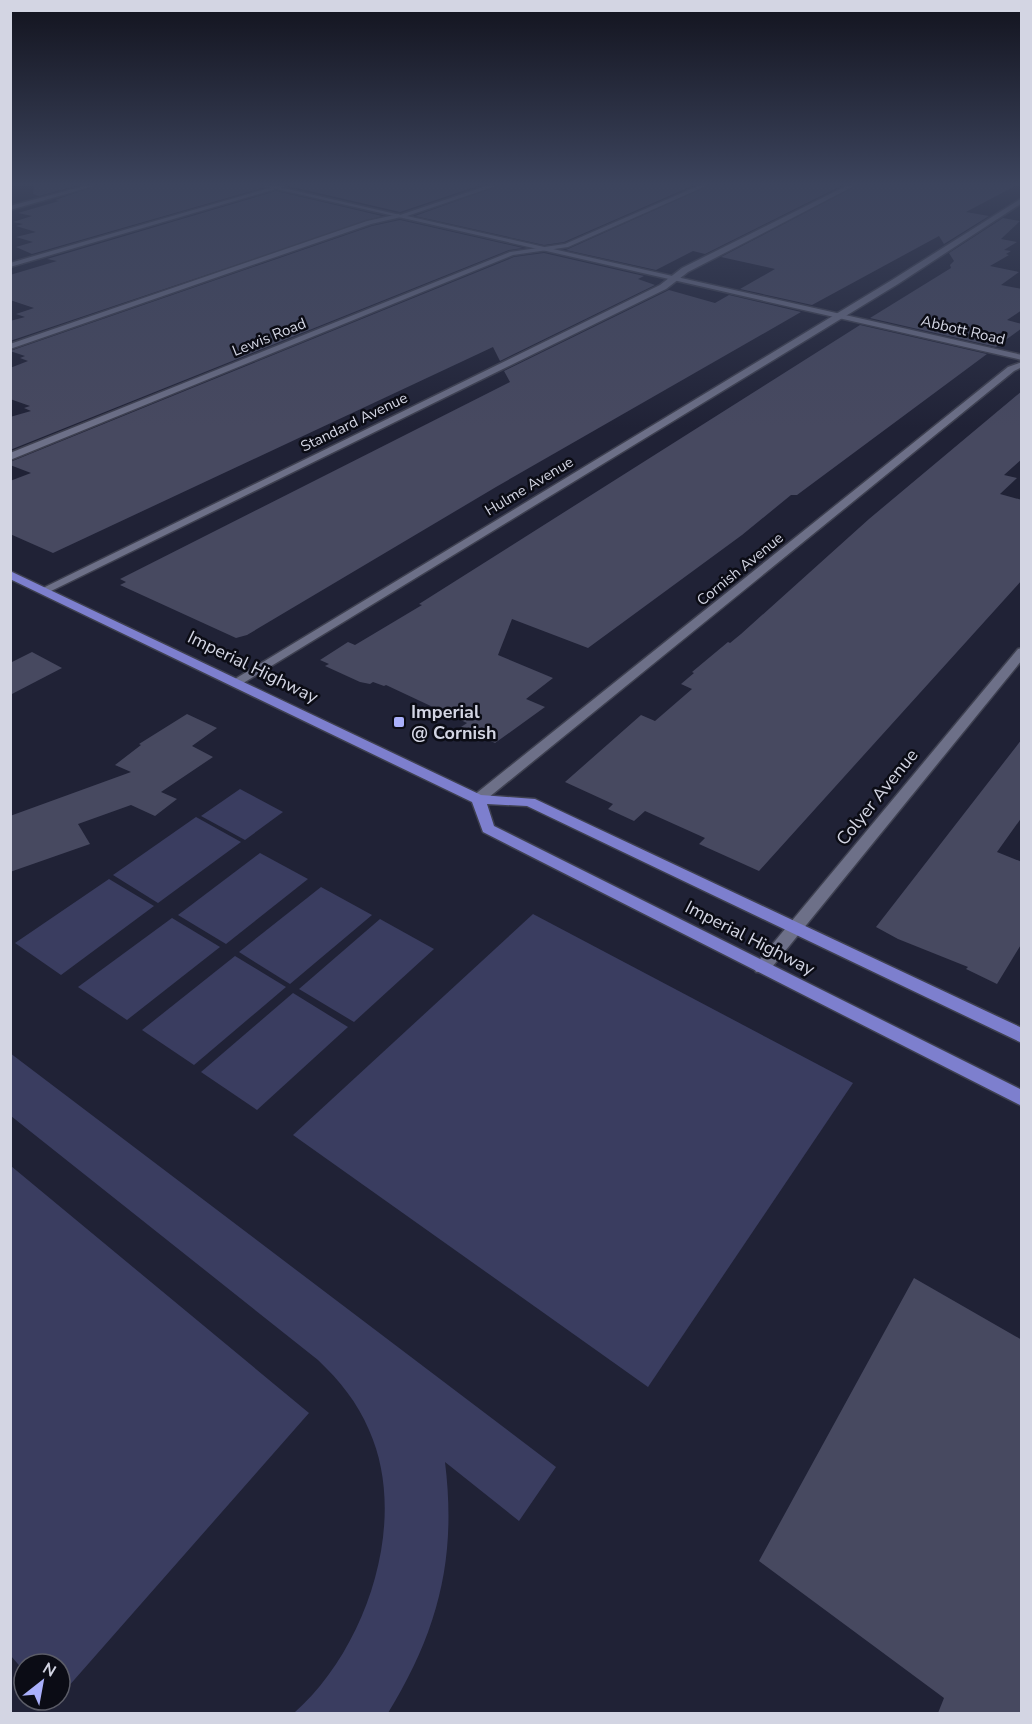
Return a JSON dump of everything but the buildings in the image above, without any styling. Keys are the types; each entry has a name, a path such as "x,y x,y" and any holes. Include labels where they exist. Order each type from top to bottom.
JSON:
{"main road":[{"name":"Imperial Highway","path":"10,574 478,799 530,802 1022,1036"},
{"name":"Imperial Highway","path":"478,799 488,829 1022,1099"}],"street":[{"path":"10,347 241,266"},
{"name":"Lewis Road","path":"10,457 479,266"},
{"name":"Abbott Road","path":"620,266 1022,358"},
{"name":"Standard Avenue","path":"45,590 663,287 692,266"},
{"name":"Hulme Avenue","path":"236,682 917,266"},
{"name":"Cornish Avenue","path":"478,799 1011,369 1022,364"},
{"name":"Colyer Avenue","path":"762,968 1022,652"}],"shaded area":[{"path":"240,789 283,812 245,840 201,816"},
{"path":"196,817 241,842 158,903 113,875"},
{"path":"260,853 308,879 226,944 178,915"},
{"path":"109,879 154,906 61,975 15,943"},
{"path":"321,887 372,915 290,984 239,952"},
{"path":"533,914 853,1083 648,1387 293,1135"},
{"path":"172,918 220,947 127,1020 78,987"},
{"path":"380,919 434,949 354,1022 299,989"},
{"path":"235,956 286,987 194,1065 142,1030"},
{"path":"293,993 348,1027 257,1110 201,1072"},
{"path":"10,1053 556,1467 519,1521 445,1462 448,1531 440,1593 420,1653 388,1713 294,1713 320,1686 342,1655 360,1620 374,1582 382,1543 385,1504 381,1466 369,1430 359,1410 341,1384 318,1360 11,1116"},
{"path":"11,1166 309,1413 72,1682 72,1652 12,1652 11,1656"}],"place":[{"name":"Imperial @ Cornish","path":"399,722"}]}
